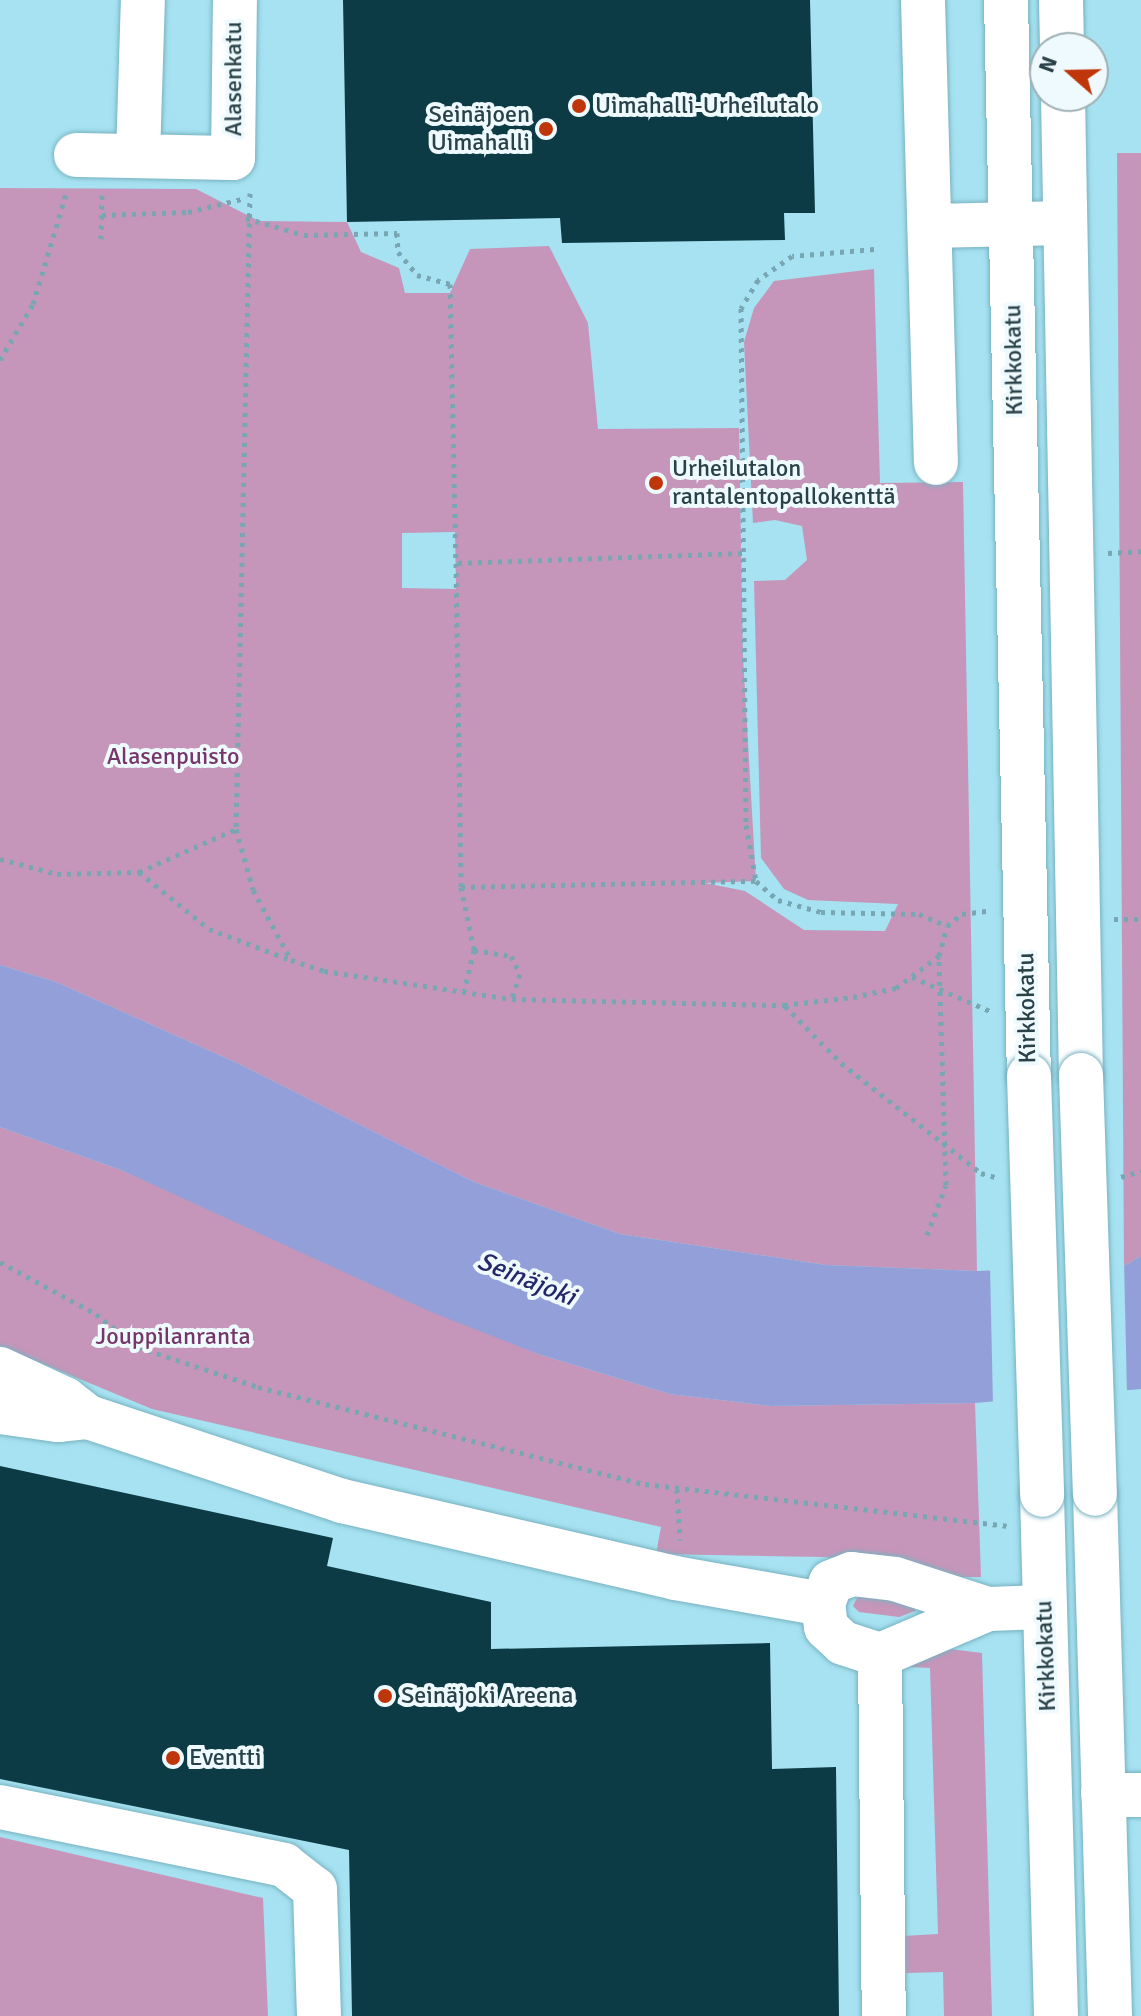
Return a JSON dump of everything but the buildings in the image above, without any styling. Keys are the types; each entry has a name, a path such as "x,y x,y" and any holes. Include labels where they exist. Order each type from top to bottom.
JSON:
{"main road":[{"path":"138,156 143,0"},
{"name":"Alasenkatu","path":"235,0 243,173"},
{"path":"923,0 936,463"},
{"name":"Kirkkokatu","path":"1006,0 1029,1076 1056,2016"},
{"path":"1061,0 1062,32"},
{"path":"1063,112 1081,1075 1095,1494 1122,1795 1110,2016"},
{"path":"76,155 138,156 243,173"},
{"path":"930,226 1065,223"},
{"path":"0,1369 65,1399 88,1417 354,1505 675,1578 823,1604"},
{"path":"0,1412 58,1420 88,1417"},
{"path":"988,1609 880,1655 843,1643 826,1627 823,1604 831,1582 852,1574 895,1579 988,1609 1044,1607"},
{"path":"880,1655 884,2016"},
{"path":"0,1807 284,1865 315,1889 319,2016"}],"path":[{"path":"0,360 33,304 76,155"},
{"path":"243,173 246,218 236,829 253,890 291,960"},
{"path":"102,215 188,212 246,199"},
{"path":"246,218 304,235 397,233 398,252 417,275 450,284 461,887 474,950 464,992"},
{"path":"874,249 792,256 758,280 741,308 746,825 756,881 778,900 821,912 919,914 947,926"},
{"path":"1103,553 1141,551"},
{"path":"456,563 742,553"},
{"path":"0,859 57,874 139,872 236,829"},
{"path":"139,872 209,929 291,960 324,971 512,999 784,1005 896,988 939,956"},
{"path":"461,887 756,881"},
{"path":"927,1235 946,1185 939,956 947,926 962,914 988,911"},
{"path":"1111,919 1141,919"},
{"path":"474,950 511,956 520,974 512,999"},
{"path":"911,977 941,985 998,1018"},
{"path":"784,1005 841,1063 946,1145"},
{"path":"0,1262 96,1314 138,1347 258,1387 677,1489 1012,1526"},
{"path":"675,1578 680,1544 677,1489"}],"green space":[{"path":"1117,153 1141,153 1141,1256 1124,1266"},
{"name":"Alasenpuisto","path":"0,188 196,189 259,221 347,222 361,252 399,268 405,293 450,293 470,249 549,246 588,323 598,429 739,428 743,656 756,881 705,883 745,891 804,930 885,931 898,904 808,900 784,889 761,858 754,581 785,580 807,560 802,526 775,520 753,523 744,342 754,308 774,281 874,269 880,483 963,482 977,1271 826,1265 620,1234 474,1182 237,1063 56,982 0,965","holes":["455,532 456,589 402,588 402,533"]},
{"name":"Jouppilanranta","path":"0,1127 121,1170 538,1354 670,1394 771,1406 975,1403 981,1577 929,1577 894,1566 825,1557 656,1554 661,1527 152,1409 0,1346"},
{"path":"859,1594 916,1604 915,1611 899,1617 859,1612 853,1606"},
{"path":"942,1648 982,1653 992,2016 944,2016 943,1972 906,1973 903,1936 938,1934 930,1668 910,1667 911,1659"},
{"path":"0,1837 263,1898 268,2016 0,2016"}],"water":[{"name":"Seinäjoki","path":"0,965 56,982 237,1063 474,1182 620,1234 826,1265 977,1271 1124,1266 1141,1256 1141,1389 975,1403 771,1406 670,1394 538,1354 431,1312 121,1170 0,1127"}],"pier":[{"path":"1124,1261 1127,1394 993,1405 990,1266"}],"place":[{"name":"Uimahalli-Urheilutalo","path":"579,106"},
{"name":"Seinäjoen Uimahalli","path":"546,129"},
{"name":"Urheilutalon rantalentopallokenttä","path":"656,483"},
{"name":"Seinäjoki Areena","path":"385,1696"},
{"name":"Eventti","path":"173,1758"}]}
